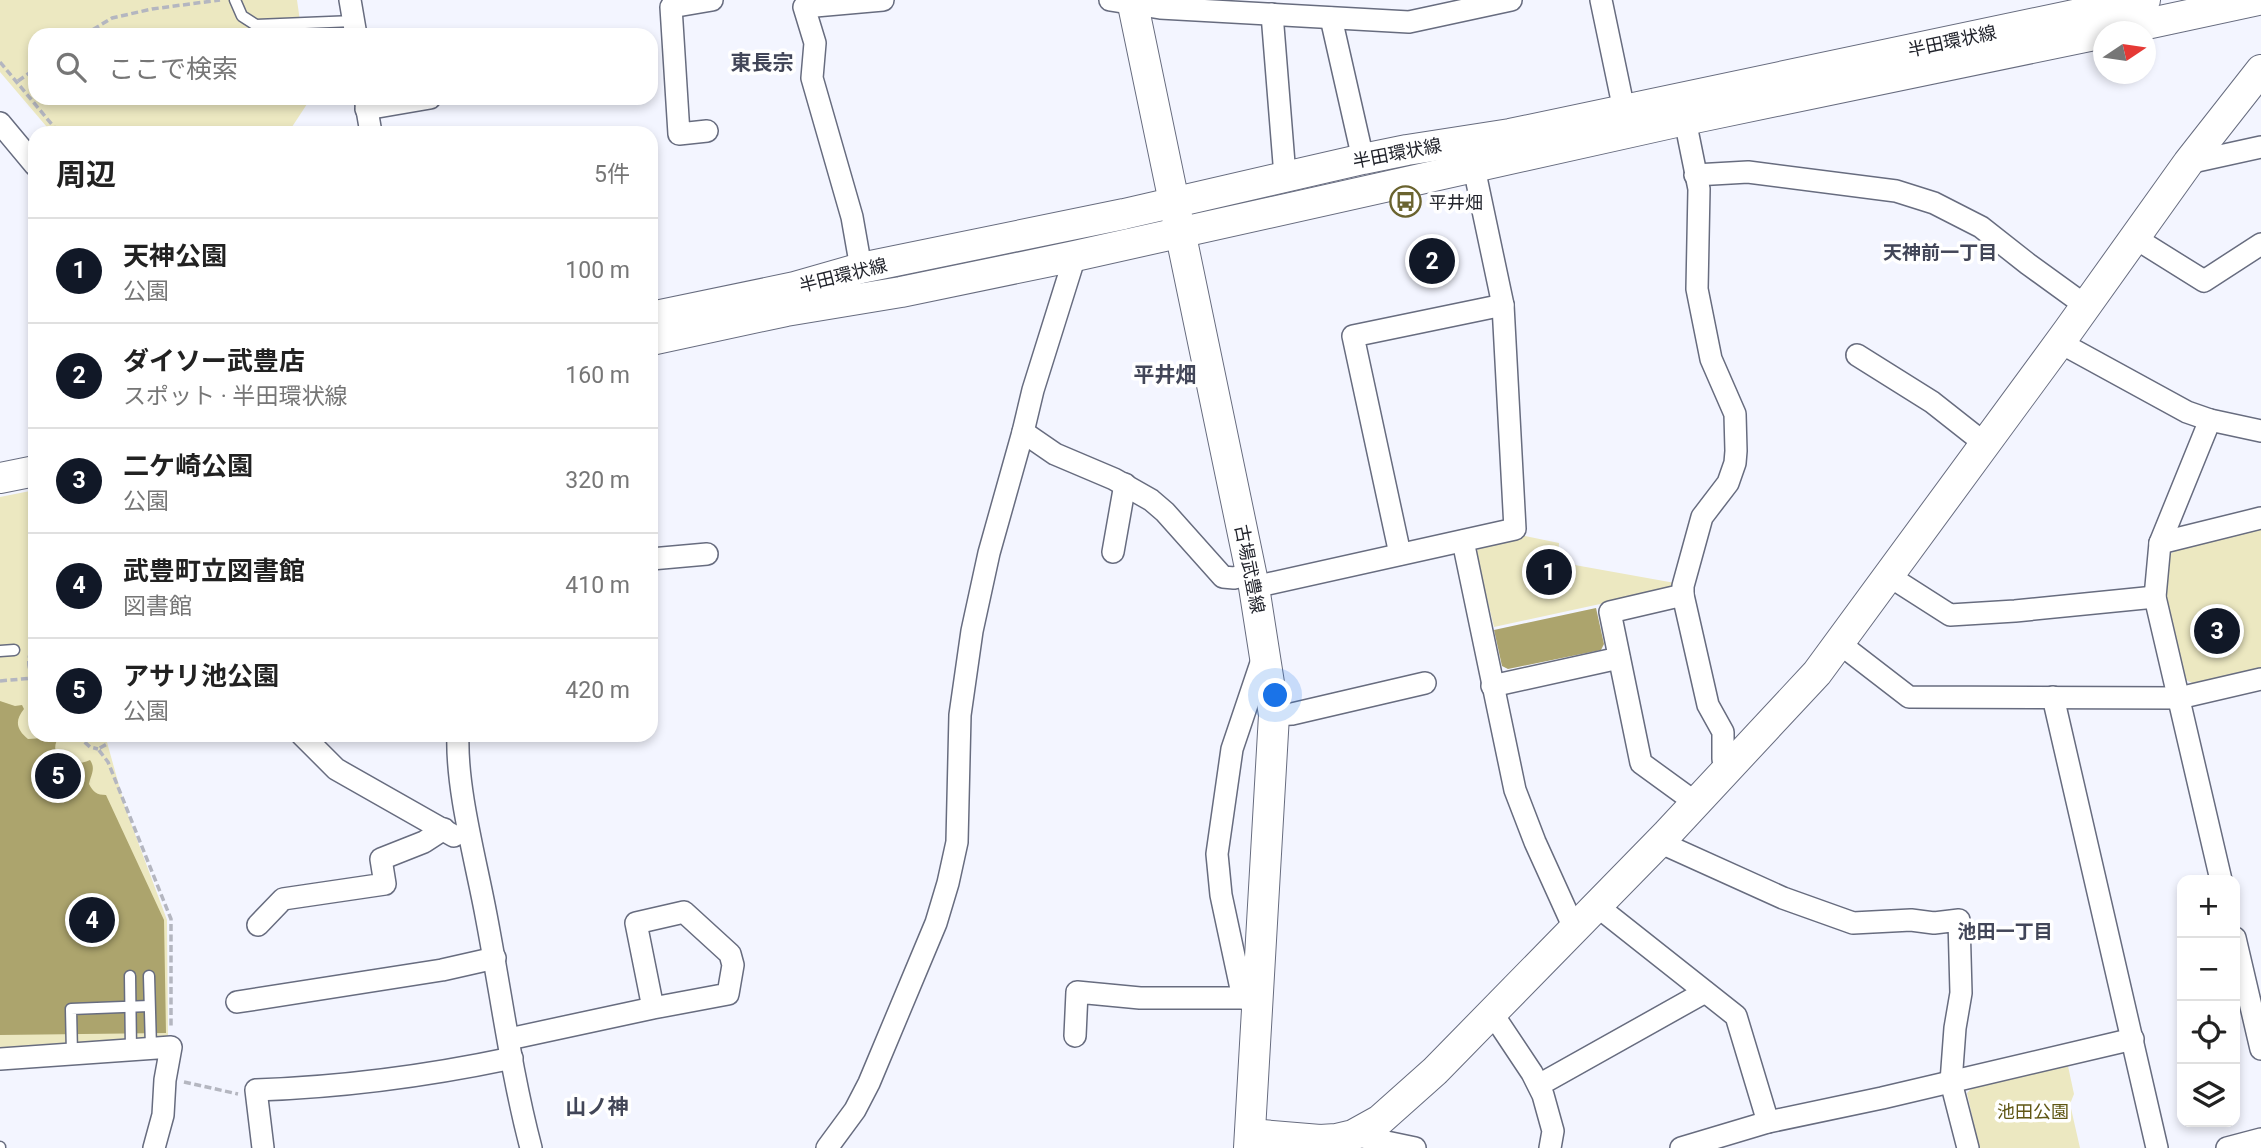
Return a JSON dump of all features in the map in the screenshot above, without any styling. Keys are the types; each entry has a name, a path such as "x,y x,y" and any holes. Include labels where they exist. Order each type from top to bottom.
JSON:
{"main road":[{"name":"半田環状線","path":"658,316 795,287 862,268 1363,159 1510,134 2143,0"},
{"name":"半田環状線","path":"2156,21 2258,0"},
{"name":"古場武豊線","path":"1125,1 1180,234 1252,580 1274,715 1251,998 1250,1141"},
{"name":"半田環状線","path":"658,338 786,311 901,292 1180,234 1685,120 2093,35"},
{"path":"1250,1141 1319,1144 1353,1135 1381,1120 1436,1071 1730,767 1817,673 2188,163 2261,70"},
{"path":"0,458 28,452"},
{"path":"0,478 28,472"}],"street":[{"path":"707,131 679,134 671,7 712,0"},
{"path":"862,268 852,217 812,78 815,43 802,4 883,0"},
{"path":"1601,0 1624,110"},
{"path":"1125,1 1160,8 1282,10 1331,18 1409,22 1501,1"},
{"path":"1282,10 1285,176"},
{"path":"1331,18 1363,159"},
{"path":"366,105 370,126"},
{"path":"1685,120 1699,189 1696,289 1711,359 1735,414 1736,451 1728,483 1702,517 1683,586 1683,595 1707,705 1723,732 1723,759 1730,767"},
{"path":"0,123 28,157"},
{"path":"2188,163 2260,150"},
{"path":"1023,432 1055,454 1125,484 1151,500 1223,577 1252,580 1400,554 1515,529 1503,305 1474,168"},
{"path":"1695,176 1748,172 1896,191 1916,196 1981,228 2086,306"},
{"path":"2135,238 2204,281 2261,244"},
{"path":"827,1148 855,1111 869,1083 931,935 948,883 957,842 960,716 972,631 989,552 1033,390 1075,256"},
{"path":"1400,554 1353,336 1503,305"},
{"path":"2059,342 2187,412 2261,431"},
{"path":"1857,355 1885,358 1932,402 1984,443"},
{"path":"2210,420 2161,544 2155,597 2220,875"},
{"path":"1113,552 1125,484"},
{"path":"2161,544 2261,518"},
{"path":"1463,541 1515,790 1574,928"},
{"path":"658,558 707,554"},
{"path":"1889,576 1950,615 2155,597"},
{"path":"1683,595 1610,612 1642,763 1696,803"},
{"path":"1839,643 1909,697 2179,698 2261,679"},
{"path":"1075,1036 1077,992 1140,998 1251,998 1220,895 1217,854 1232,749 1265,652"},
{"path":"1492,686 1619,658"},
{"path":"1274,715 1292,714 1425,683"},
{"path":"2053,697 2157,1148"},
{"path":"309,742 337,769 444,829 474,850"},
{"path":"458,742 465,802 531,1148"},
{"path":"258,925 283,899 385,884 381,859 424,842 444,829"},
{"path":"1659,842 1783,898 1853,923 1911,920 1934,923 1959,920 1961,993 1951,1082 1968,1148"},
{"path":"1597,906 1736,1016 1768,1122"},
{"path":"263,1148 256,1090 311,1088 443,1073 510,1049 653,1008 728,994 733,965 730,954 684,912 636,923 653,1008"},
{"path":"237,1002 442,970 495,958"},
{"path":"2240,959 2261,1049"},
{"path":"1539,1085 1705,992"},
{"path":"1492,1013 1539,1085 1553,1131 1550,1148"},
{"path":"1681,1148 1768,1122 2133,1039"},
{"path":"0,1059 151,1048 165,1080 163,1115 154,1148"},
{"path":"1353,1135 1415,1148"},
{"path":"2227,1148 2261,1139"}],"lane":[{"path":"236,0 242,16 256,25 353,19"},
{"path":"0,651 14,650"},
{"path":"130,976 130,1006 151,1048"},
{"path":"149,976 151,1048"},
{"path":"72,1054 71,1009 149,1006"}],"path":[{"path":"95,28 111,18 152,9 223,0"},
{"path":"0,62 28,94"},
{"path":"18,81 28,74"},
{"path":"37,105 53,126"},
{"path":"0,681 28,679"},
{"path":"85,742 98,749 108,762 171,919 151,1048"},
{"path":"98,749 107,742"},
{"path":"165,1080 197,1084 257,1098"}],"green space":[{"path":"0,0 297,0 301,28 28,28 28,105 0,72"},
{"path":"28,105 306,105 293,126 46,126"},
{"path":"28,491 28,742 107,742 125,807 167,920 168,1038 58,1048 0,1047 0,497"},
{"path":"2261,528 2261,668 2194,684 2184,679 2165,595 2168,556 2177,549"},
{"path":"1525,536 1559,543 1558,562 1675,583 1674,588 1494,627 1476,554 1479,546"},
{"name":"池田公園","path":"2068,1066 2074,1094 2070,1104 2080,1148 1979,1148 1967,1093 1972,1088"}],"shaded area":[{"path":"1596,608 1604,644 1601,650 1508,669 1502,666 1494,630"},
{"path":"0,701 15,706 22,705 24,709 18,725 28,742 56,742 55,749 61,759 74,763 90,760 92,763 89,784 96,792 106,795 164,920 166,1033 0,1035"}],"place":[{"name":"平井畑","path":"1406,202"},
{"name":"ダイソー武豊店","path":"1432,261"},
{"name":"天神公園","path":"1549,572"},
{"name":"二ケ崎公園","path":"2217,631"},
{"name":"アサリ池公園","path":"58,776"},
{"name":"武豊町立図書館","path":"92,920"}],"district":[{"name":"東長宗","path":"762,63"},
{"name":"天神前一丁目","path":"1940,252"},
{"name":"平井畑","path":"1165,375"},
{"name":"池田一丁目","path":"2005,931"},
{"name":"山ノ神","path":"597,1107"}]}
